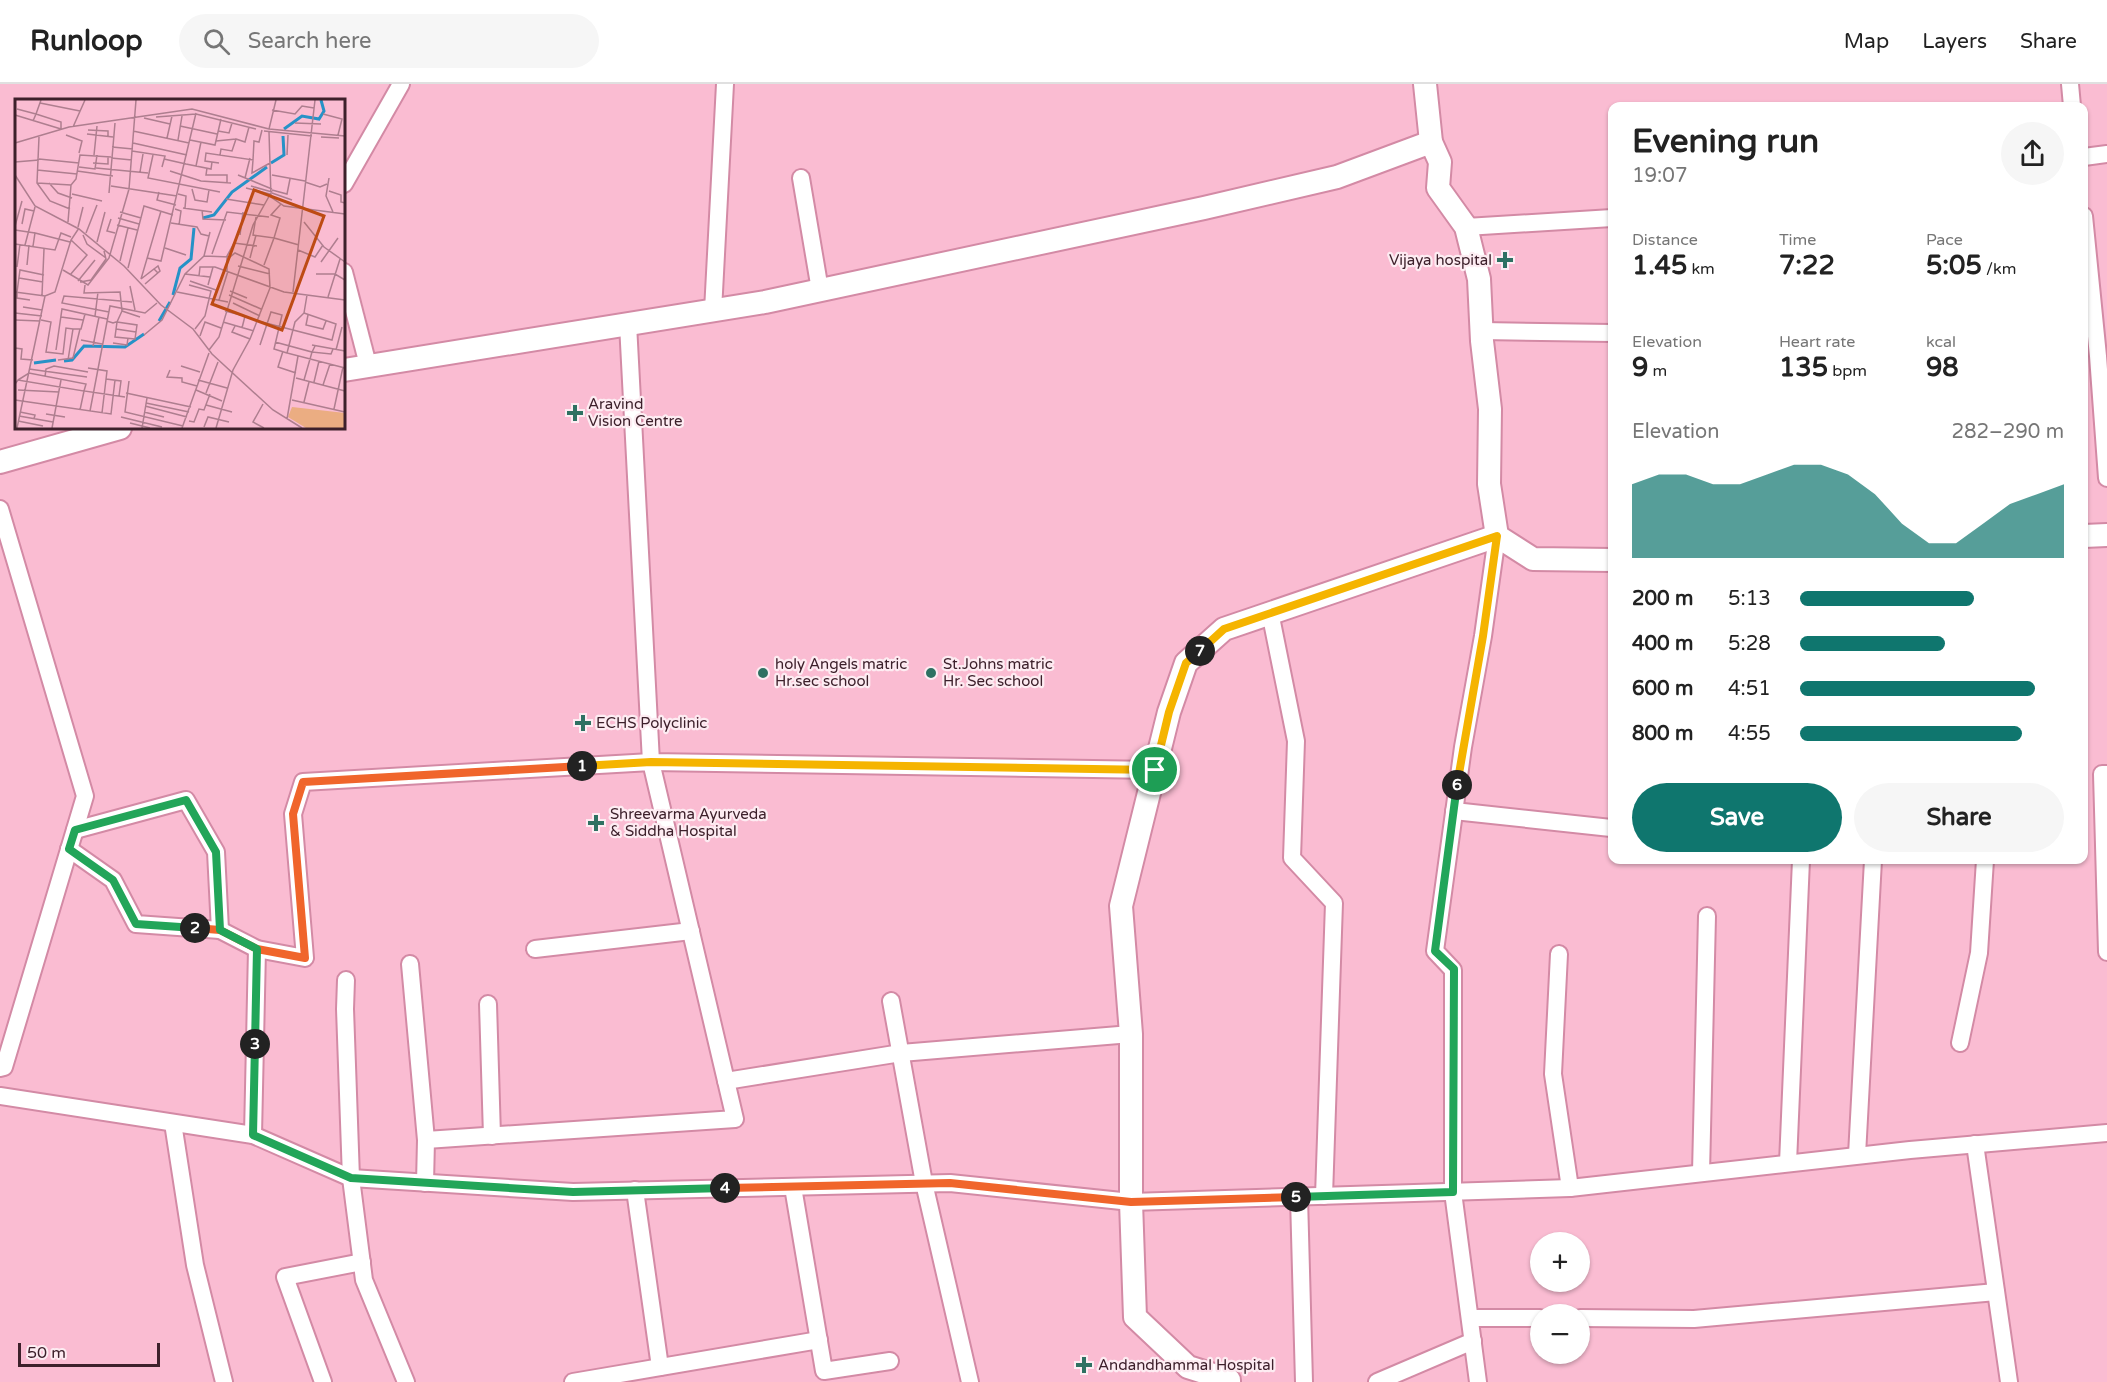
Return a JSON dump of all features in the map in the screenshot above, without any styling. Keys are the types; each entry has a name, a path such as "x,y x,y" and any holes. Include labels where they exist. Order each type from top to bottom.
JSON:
{"street":[{"path":"345,182 401,84"},
{"path":"712,311 725,84"},
{"path":"1425,84 1431,142 1440,162 1438,189 1466,227 1479,279 1490,409 1489,484 1497,536 1483,636 1463,747 1435,951 1454,969 1453,1192 1478,1382"},
{"path":"2070,84 2072,102"},
{"path":"345,370 712,311 820,290 1204,208 1337,177 1431,142"},
{"path":"2088,156 2107,154"},
{"path":"801,178 820,290"},
{"path":"1466,227 1608,218"},
{"path":"2088,263 2107,478"},
{"path":"345,276 368,365"},
{"path":"426,1140 735,1119 651,762 628,324"},
{"path":"1482,331 1608,333"},
{"path":"0,462 116,429"},
{"path":"0,509 85,796 4,1067 0,1068"},
{"path":"1497,536 1533,559 1608,560"},
{"path":"1229,1382 1229,1380 1188,1368 1135,1317 1131,1202 1131,1034 1121,906 1169,712 1186,663 1224,629 1497,536"},
{"path":"2088,536 2107,536"},
{"path":"1270,612 1296,741 1292,858 1334,903 1324,1196"},
{"path":"69,849 113,880 136,924 220,930 257,949 305,958 293,814 303,782 651,762 1155,770"},
{"path":"2107,774 2102,774 2107,952"},
{"path":"75,830 186,800 216,852 220,930"},
{"path":"1454,811 1608,828"},
{"path":"1788,1163 1801,864"},
{"path":"1857,1155 1873,864"},
{"path":"1960,1043 1979,953 1985,864"},
{"path":"1701,1173 1707,916"},
{"path":"536,949 691,931"},
{"path":"253,1135 257,949"},
{"path":"1559,954 1553,1074 1570,1188"},
{"path":"410,964 426,1140 425,1183"},
{"path":"346,980 351,1178 364,1280 406,1382"},
{"path":"891,1001 924,1184 970,1382"},
{"path":"488,1004 492,1136"},
{"path":"726,1081 901,1053 1131,1034"},
{"path":"0,1096 253,1135 351,1178 573,1192 950,1183 1131,1202 1570,1188 1857,1155 2107,1133"},
{"path":"173,1123 195,1265 224,1382"},
{"path":"1975,1144 2009,1382"},
{"path":"793,1187 824,1371 890,1361"},
{"path":"635,1190 660,1367"},
{"path":"1299,1197 1304,1382"},
{"path":"323,1382 285,1277 362,1262"},
{"path":"1590,1318 1694,1319 1996,1292"},
{"path":"1470,1318 1530,1318"},
{"path":"573,1382 819,1340"},
{"path":"1377,1382 1473,1341"}],"place":[{"name":"Vijaya hospital","path":"1505,260"},
{"name":"Aravind Vision Centre","path":"575,413"},
{"name":"holy Angels matric Hr.sec school","path":"763,673"},
{"name":"St.Johns matric Hr. Sec school","path":"931,673"},
{"name":"ECHS Polyclinic","path":"583,723"},
{"name":"Shreevarma Ayurveda & Siddha Hospital","path":"596,823"},
{"name":"Andandhammal Hospital","path":"1084,1365"}],"route":[{"path":"1155,770 651,762 303,782 293,814 305,958 257,949 220,930 136,924 113,880 69,849 75,830 186,800 216,852 220,930 257,949 253,1135 351,1178 573,1192 950,1183 1131,1202 1453,1192 1454,969 1435,951 1463,747 1483,636 1497,536 1294,603 1224,629 1186,663 1169,712 1155,770"}]}
